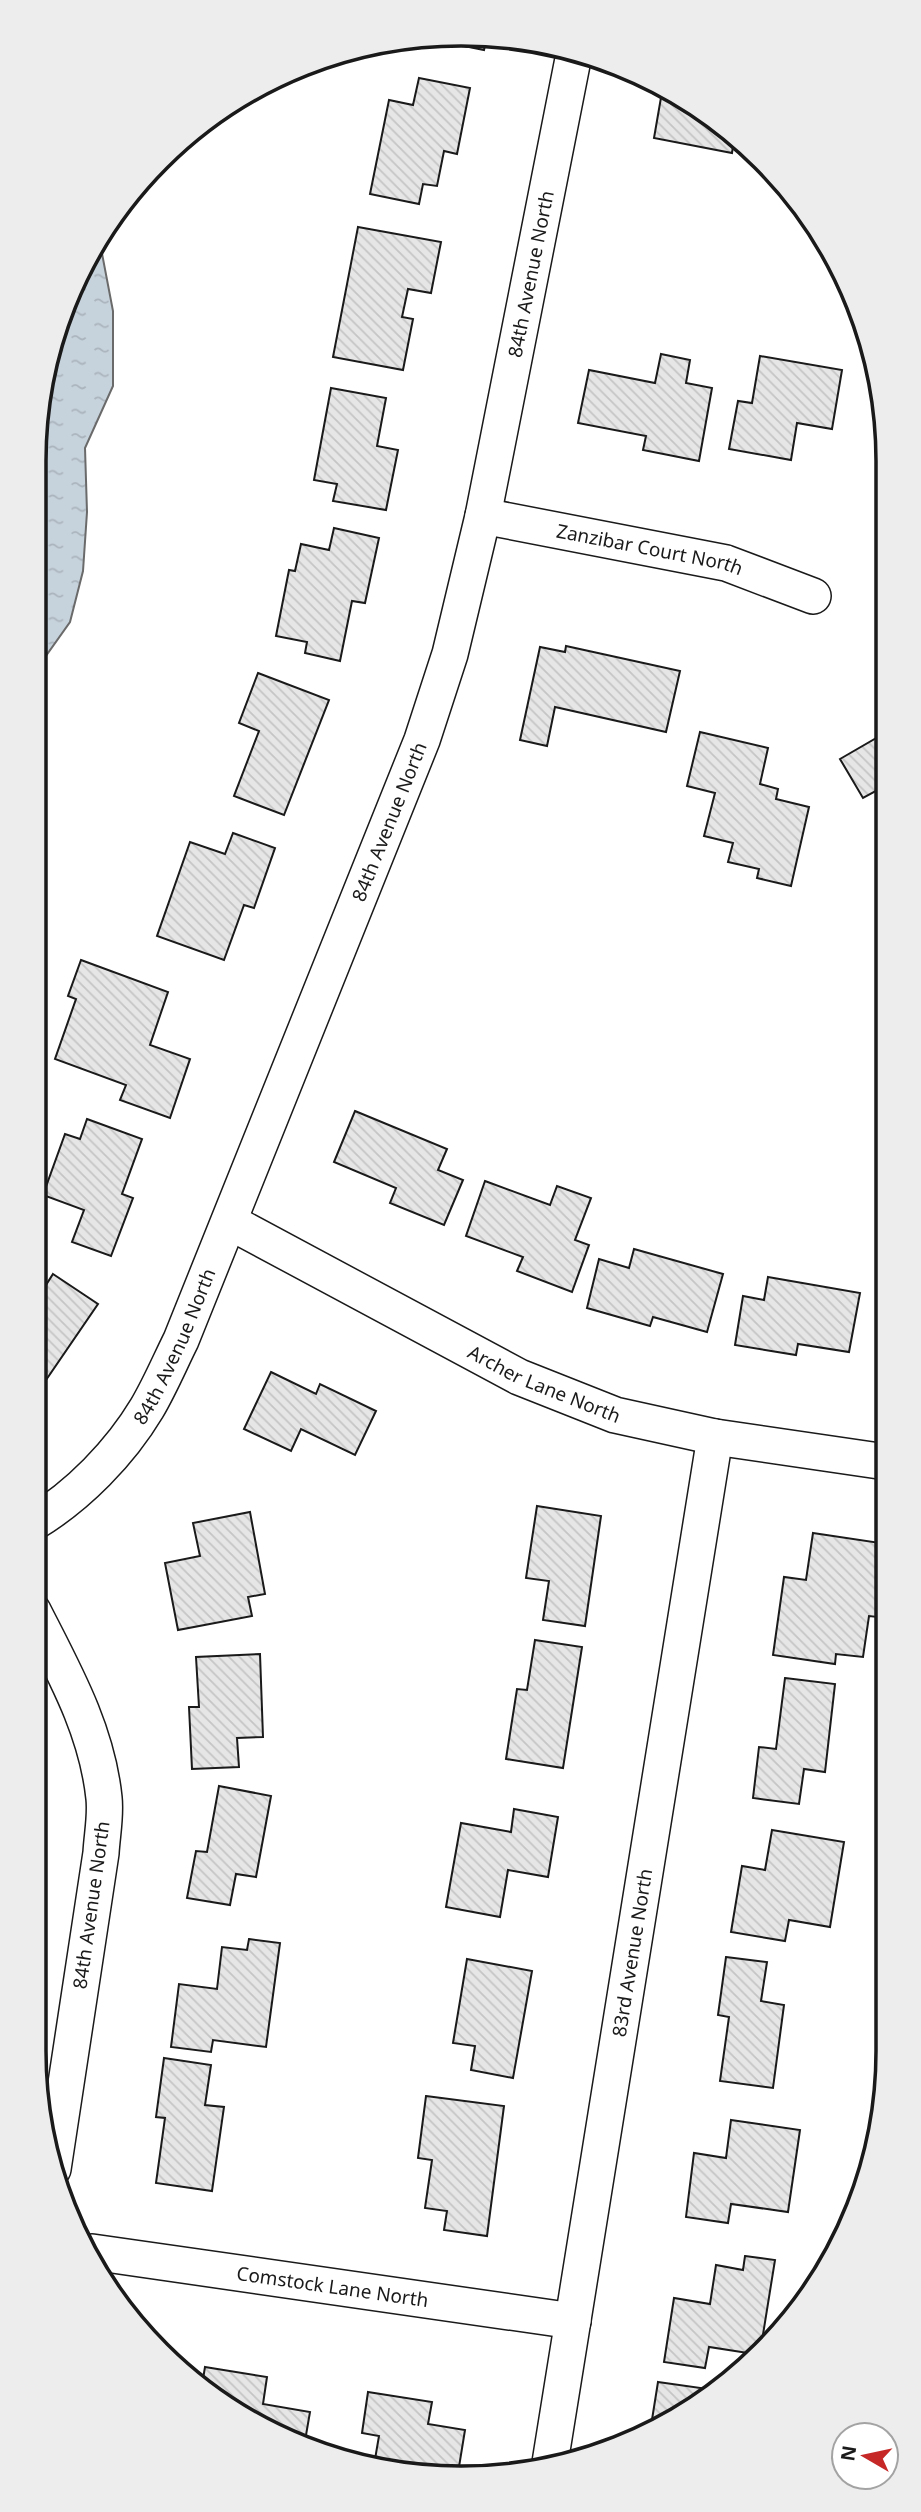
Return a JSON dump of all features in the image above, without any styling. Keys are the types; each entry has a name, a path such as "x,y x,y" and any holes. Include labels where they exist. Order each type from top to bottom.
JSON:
{"street":[{"name":"84th Avenue North","path":"46,1515 107,1462 146,1409 181,1340 422,740 450,654 483,516 573,61"},
{"name":"Zanzibar Court North","path":"483,516 726,563 813,596"},
{"name":"Archer Lane North","path":"230,1222 519,1377 615,1415 715,1437 876,1461"},
{"name":"83rd Avenue North","path":"551,2456 715,1437"},
{"name":"84th Avenue North","path":"46,1637 81,1706 98,1755 104,1801 101,1853 57,2146"},
{"name":"Comstock Lane North","path":"98,2253 573,2321"}],"water":[{"path":"102,252 113,311 113,386 85,448 87,512 83,571 70,622 46,656 46,433 49,406 53,380 68,327 88,277"}],"building":[{"path":"464,46 485,46 484,50"},
{"path":"419,78 470,88 457,154 444,151 437,186 423,184 419,204 370,194 389,100 413,105"},
{"path":"661,97 691,115 733,147 732,153 654,138"},
{"path":"358,227 441,242 431,293 408,289 402,317 413,319 403,370 333,357"},
{"path":"661,354 690,360 686,383 712,388 699,461 643,450 646,436 578,423 589,370 655,383"},
{"path":"760,356 842,370 832,429 797,423 791,460 729,449 738,401 752,403"},
{"path":"331,388 386,398 377,446 398,450 386,510 333,501 337,484 314,480"},
{"path":"334,528 379,538 365,603 352,601 340,661 305,653 307,642 276,636 289,570 295,571 301,544 329,550"},
{"path":"566,646 680,671 666,732 555,707 547,746 520,740 540,647 565,652"},
{"path":"258,673 329,700 284,815 234,796 259,731 239,723"},
{"path":"700,732 768,748 760,784 778,789 776,799 809,807 791,886 757,878 759,869 728,862 733,843 704,836 715,793 687,786"},
{"path":"876,738 876,791 863,798 840,759"},
{"path":"233,833 275,848 254,908 244,905 224,960 157,936 190,842 225,854"},
{"path":"81,960 168,992 150,1045 190,1059 170,1118 120,1100 126,1085 55,1059 76,999 68,996"},
{"path":"355,1111 447,1149 438,1170 463,1180 444,1225 390,1203 396,1188 334,1162"},
{"path":"87,1119 142,1139 122,1194 133,1198 111,1256 72,1242 84,1210 46,1196 46,1187 65,1134 80,1139"},
{"path":"485,1181 550,1205 557,1186 591,1198 575,1240 589,1245 572,1292 517,1271 523,1257 466,1236"},
{"path":"634,1249 723,1274 707,1332 653,1317 650,1326 587,1308 599,1259 629,1268"},
{"path":"53,1274 98,1304 46,1380 46,1285"},
{"path":"768,1277 860,1293 849,1352 798,1344 796,1355 735,1345 743,1296 764,1300"},
{"path":"271,1372 316,1394 320,1384 376,1411 355,1455 301,1429 291,1451 244,1429"},
{"path":"537,1506 601,1516 585,1626 543,1620 549,1581 526,1578"},
{"path":"250,1512 265,1594 248,1597 252,1616 178,1630 165,1563 200,1556 193,1523"},
{"path":"813,1533 876,1542 876,1617 869,1616 863,1657 836,1654 835,1664 773,1655 784,1577 806,1580"},
{"path":"535,1640 582,1647 563,1768 506,1759 517,1689 527,1690"},
{"path":"260,1654 263,1737 237,1738 239,1767 192,1769 189,1707 199,1707 196,1657"},
{"path":"785,1678 835,1684 825,1772 804,1769 799,1804 753,1798 759,1747 776,1749"},
{"path":"219,1786 271,1796 256,1877 236,1874 230,1905 187,1898 196,1851 207,1852"},
{"path":"514,1809 558,1817 548,1877 508,1870 500,1917 446,1907 461,1823 511,1832"},
{"path":"772,1830 844,1842 830,1927 789,1920 785,1941 731,1932 742,1866 765,1870"},
{"path":"249,1939 280,1943 266,2047 213,2040 211,2052 171,2047 179,1984 217,1989 222,1947 247,1950"},
{"path":"726,1957 767,1962 761,2001 784,2005 773,2088 720,2081 729,2017 718,2015"},
{"path":"467,1959 532,1971 513,2078 471,2070 475,2046 453,2043"},
{"path":"164,2058 211,2065 205,2105 224,2107 212,2191 156,2183 165,2118 156,2117"},
{"path":"426,2096 504,2106 487,2236 444,2230 447,2211 425,2208 432,2160 418,2158"},
{"path":"731,2120 800,2130 788,2212 731,2204 728,2223 686,2217 694,2153 726,2158"},
{"path":"745,2256 775,2260 763,2336 746,2353 709,2347 705,2368 664,2362 674,2298 710,2304 716,2265 743,2270"},
{"path":"205,2367 267,2377 263,2404 310,2412 306,2436 253,2411 203,2377"},
{"path":"658,2382 703,2388 691,2397 652,2420"},
{"path":"368,2392 432,2402 428,2424 465,2430 459,2466 433,2466 375,2458 379,2436 362,2433"}]}
